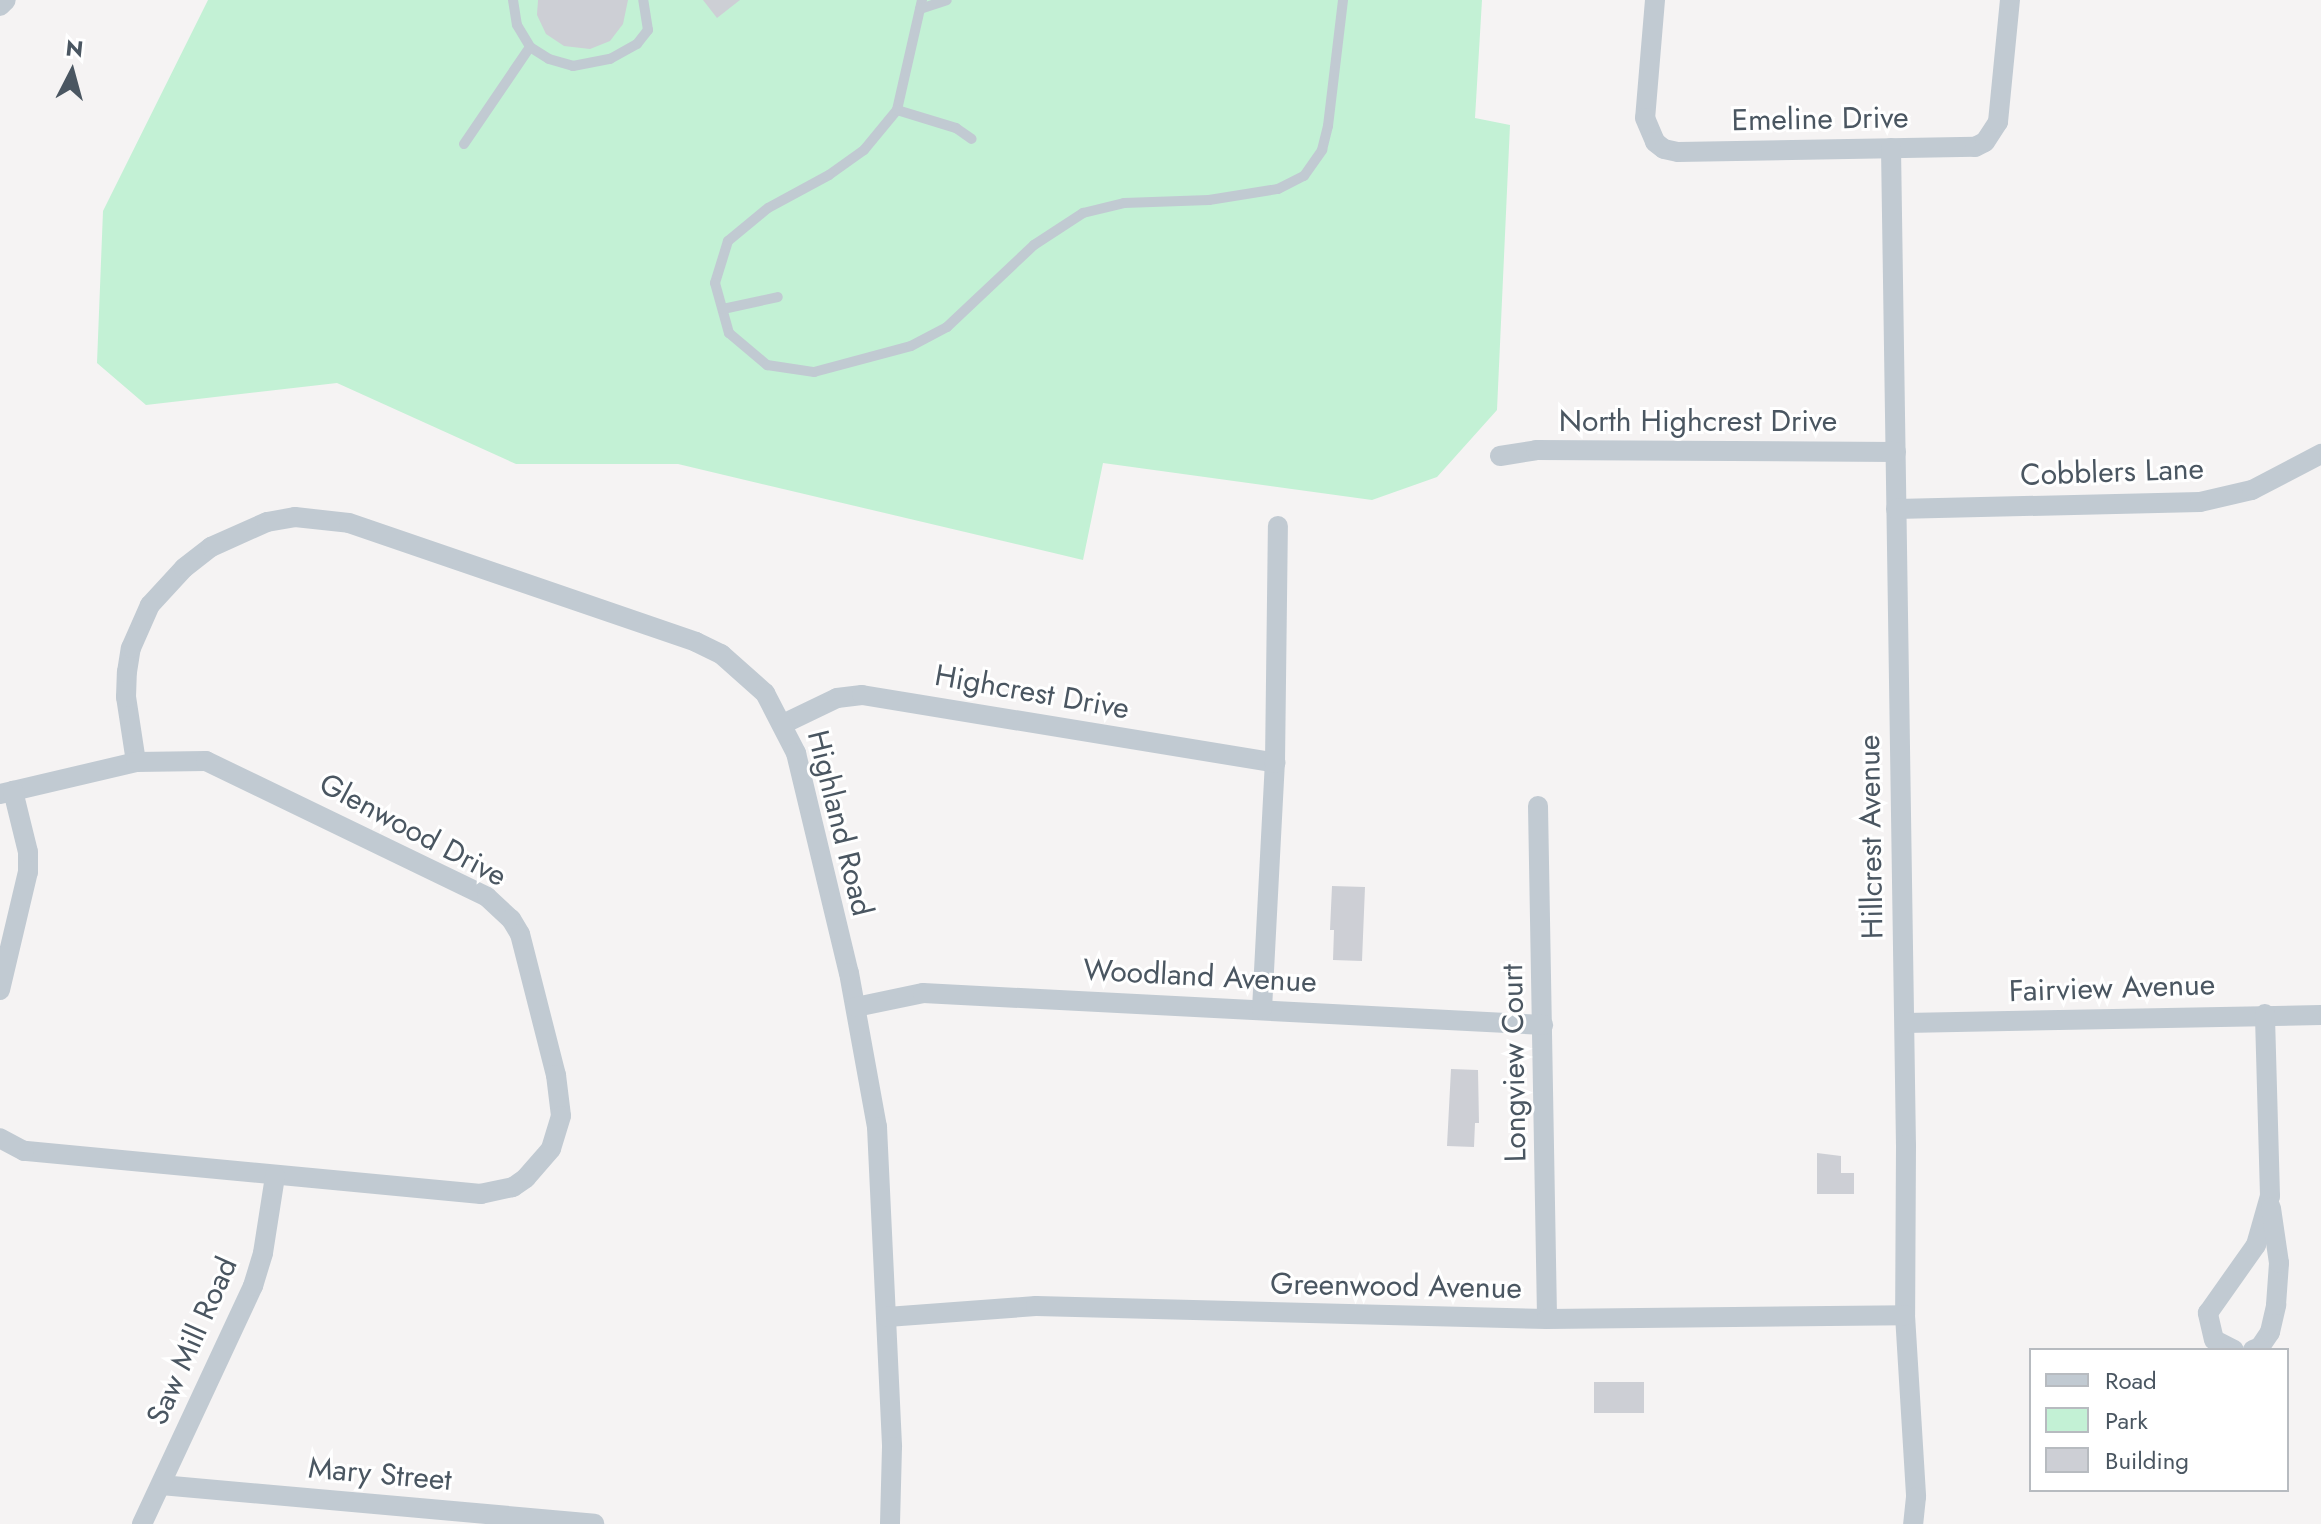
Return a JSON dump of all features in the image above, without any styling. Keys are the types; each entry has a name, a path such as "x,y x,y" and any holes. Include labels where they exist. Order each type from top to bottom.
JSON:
{"street":[{"path":"0,6 6,0"},
{"name":"Emeline Drive","path":"1655,0 1645,118 1655,142 1664,149 1975,147 1993,134 1998,122 2010,0"},
{"name":"Hillcrest Avenue","path":"1891,148 1905,1023 1905,1315 1916,1497 1913,1524"},
{"name":"North Highcrest Drive","path":"1500,456 1536,450 1896,452"},
{"name":"Cobblers Lane","path":"1896,509 2200,502 2252,490 2321,454"},
{"name":"Highland Road","path":"136,762 126,697 127,672 135,637 150,605 184,568 211,547 267,522 295,517 349,523 696,642 744,671 765,693 796,753 856,1007 877,1127 887,1317 890,1524"},
{"path":"1262,1009 1275,763 1278,526"},
{"name":"Highcrest Drive","path":"783,724 837,698 862,695 1275,763"},
{"name":"Glenwood Drive","path":"0,990 28,872 28,852 7,792 136,762 176,759 206,761 487,897 511,919 523,942 556,1075 561,1116 551,1149 526,1178 497,1192 461,1194 24,1151 0,1138"},
{"name":"Longview Court","path":"1538,806 1547,1319"},
{"name":"Woodland Avenue","path":"856,1007 923,993 1543,1025"},
{"path":"2258,1348 2270,1332 2276,1305 2279,1263 2270,1196 2265,1014"},
{"name":"Fairview Avenue","path":"1905,1023 2321,1015"},
{"name":"Saw Mill Road","path":"142,1524 253,1286 263,1253 275,1176"},
{"path":"2230,1348 2214,1340 2208,1313 2256,1245 2270,1196"},
{"name":"Greenwood Avenue","path":"887,1317 1036,1306 1547,1319 1905,1315"},
{"name":"Mary Street","path":"161,1485 594,1524"}],"lane":[{"path":"513,0 517,25 530,47 549,59 573,66 610,59 637,44 648,30 643,0"},
{"path":"947,0 921,5 897,110 864,150 829,175 768,208 728,241 715,283 729,333 767,365 814,372 911,346 947,327 1034,245 1083,213 1124,203 1209,200 1278,189 1304,176 1322,150 1343,0"},
{"path":"464,144 530,47"},
{"path":"897,110 956,128 972,139"},
{"path":"723,309 778,297"}],"green space":[{"path":"208,0 1482,0 1475,118 1510,125 1497,410 1437,477 1372,500 1103,463 1083,560 678,464 516,464 337,383 146,405 97,363 103,211"}],"building":[{"path":"538,0 628,0 623,24 610,41 590,49 564,46 546,34 537,15"},
{"path":"703,0 740,0 717,18"},
{"path":"1332,886 1365,887 1362,961 1333,960 1334,930 1330,930"},
{"path":"1451,1069 1478,1070 1479,1123 1475,1123 1474,1147 1447,1146"},
{"path":"1817,1153 1841,1156 1841,1173 1854,1173 1854,1194 1817,1194"},
{"path":"1594,1382 1644,1382 1644,1413 1594,1413"}]}
